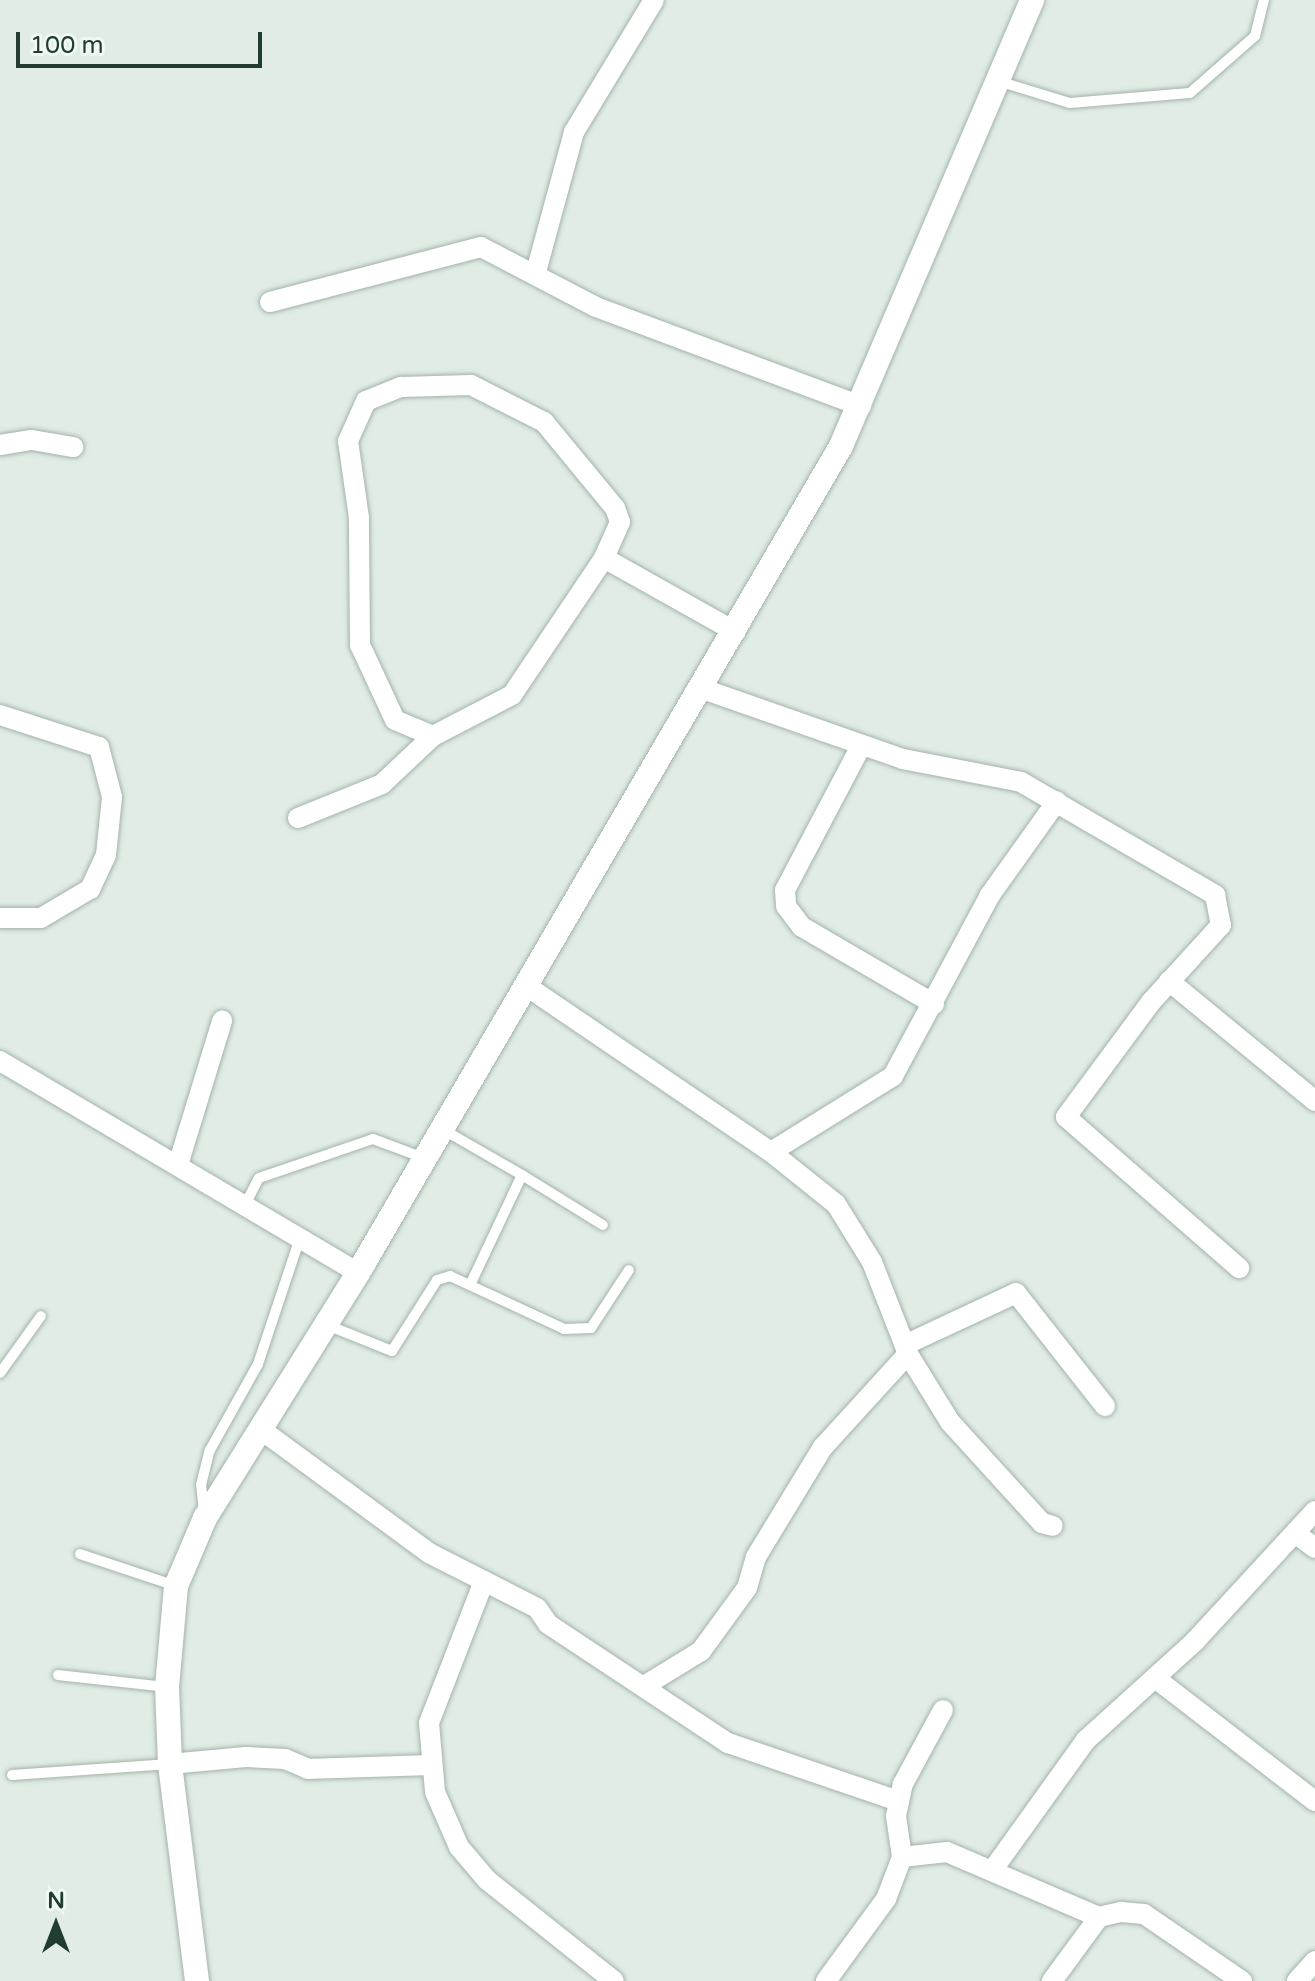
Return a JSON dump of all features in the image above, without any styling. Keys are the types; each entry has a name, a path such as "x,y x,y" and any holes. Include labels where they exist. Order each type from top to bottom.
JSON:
{"street":[{"path":"536,272 574,132 654,0"},
{"path":"197,1981 170,1764 167,1687 176,1586 205,1518 263,1431 327,1325 525,985 703,689 861,406 1032,0"},
{"path":"270,302 481,247 536,272 596,307 861,406"},
{"path":"298,818 382,784 433,736 490,711 528,679 604,558 620,522 615,508 544,422 471,385 401,387 366,401 348,441 359,518 360,645 395,720 433,736"},
{"path":"0,445 32,440 73,447"},
{"path":"604,558 736,632"},
{"path":"703,689 861,746 1021,782 1220,902 1221,925 1169,981 1066,1117 1239,1268"},
{"path":"0,715 99,747 112,797 106,855 90,889 41,918 0,918"},
{"path":"861,746 785,890 786,906 802,927 934,1004"},
{"path":"771,1152 893,1076 990,895 1057,801"},
{"path":"1169,981 1315,1101"},
{"path":"525,985 771,1152 836,1204 908,1349 950,1422 1042,1523 1053,1526"},
{"path":"178,1165 222,1021"},
{"path":"0,1061 358,1273"},
{"path":"644,1686 701,1651 747,1588 756,1557 823,1447 908,1349 1016,1293 1105,1406"},
{"path":"263,1431 429,1553 537,1608 548,1624 728,1743 898,1801"},
{"path":"994,1868 1086,1740 1155,1678 1315,1511"},
{"path":"1295,1533 1315,1548"},
{"path":"484,1581 429,1723 429,1765 449,1824 475,1866 614,1981"},
{"path":"1155,1678 1315,1801"},
{"path":"826,1981 886,1899 902,1857 898,1801 943,1710"},
{"path":"170,1764 246,1757 285,1759 308,1769 429,1765"},
{"path":"902,1857 947,1852 994,1868 1099,1917 1144,1914 1242,1981"},
{"path":"1052,1981 1099,1917"},
{"path":"1297,1981 1315,1961"}],"lane":[{"path":"998,81 1070,103 1190,93 1255,36 1264,0"},
{"path":"442,1129 603,1225"},
{"path":"245,1205 259,1178 373,1139 424,1158"},
{"path":"471,1283 522,1175"},
{"path":"205,1518 201,1485 210,1450 258,1364 300,1238"},
{"path":"327,1325 392,1351 437,1280 450,1276 576,1330 602,1321 629,1270"},
{"path":"0,1373 41,1316"},
{"path":"80,1554 176,1586"},
{"path":"58,1675 167,1687"},
{"path":"12,1775 170,1764"}]}
